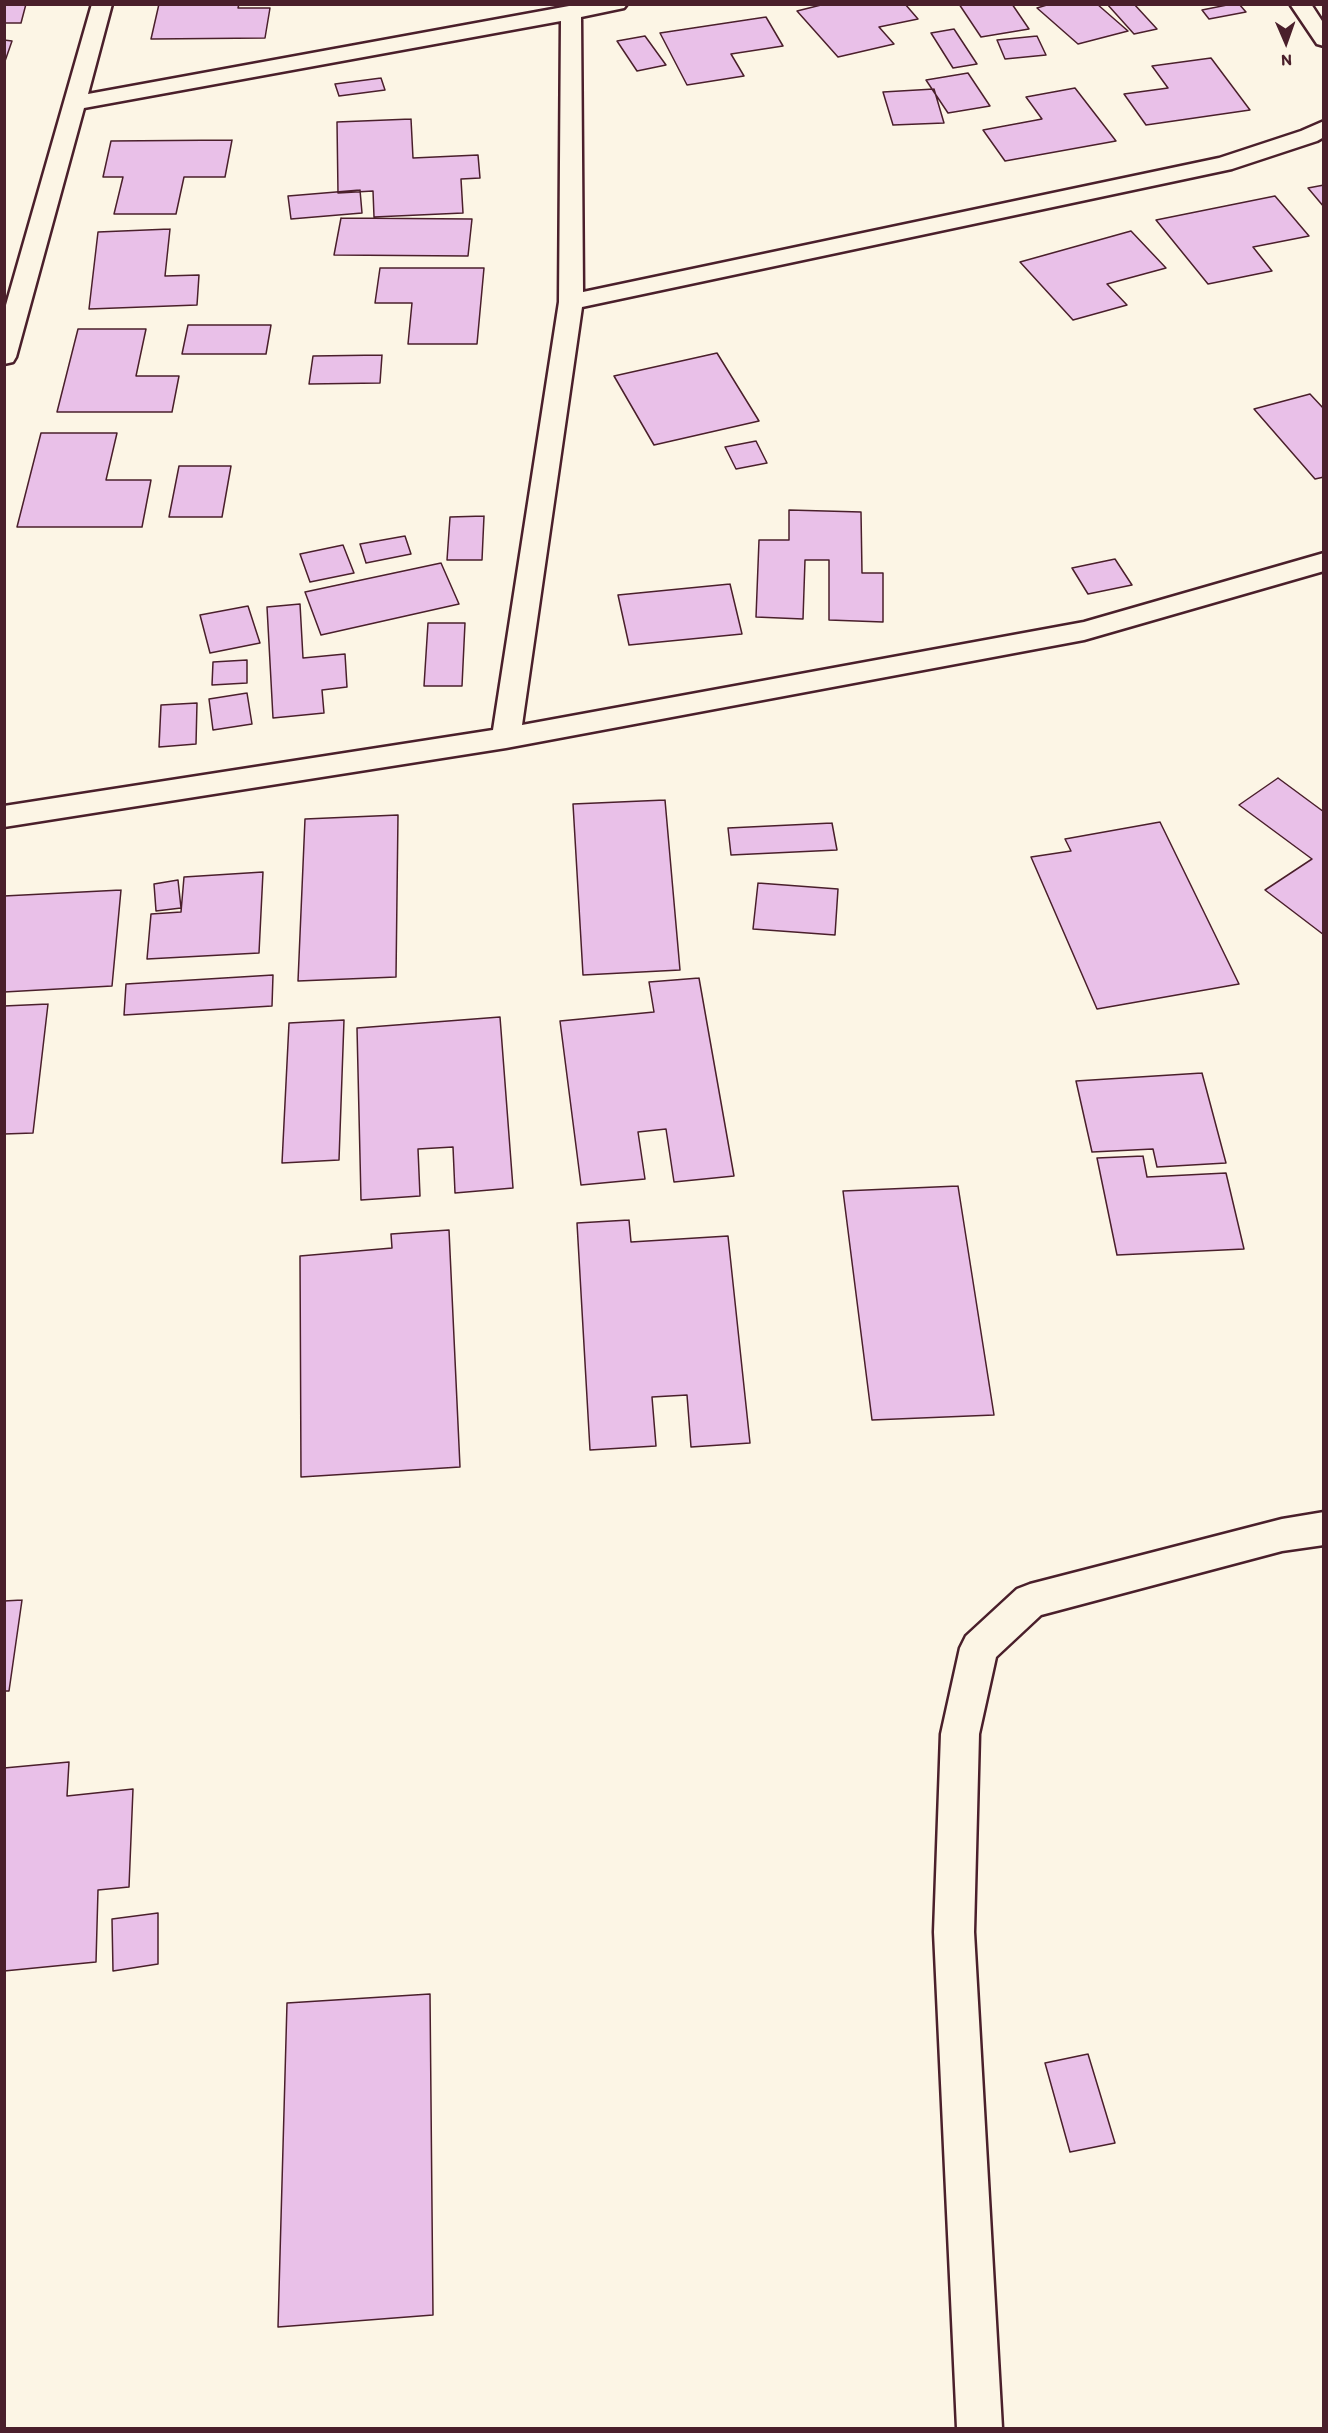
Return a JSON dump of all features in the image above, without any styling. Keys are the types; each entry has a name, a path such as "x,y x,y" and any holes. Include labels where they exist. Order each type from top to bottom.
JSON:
{"street":[{"path":"4,357 102,4"},
{"path":"74,103 617,4"},
{"path":"1300,4 1323,40"},
{"path":"506,738 571,302 571,13"},
{"path":"571,302 1224,164 1309,136 1323,127"},
{"path":"4,817 506,738 1084,631 1323,562"},
{"path":"978,2428 954,1932 960,1734 979,1647 1030,1601 1282,1535 1323,1528"}],"building":[{"path":"4,4 26,4 21,23 4,23"},
{"path":"159,4 239,4 238,8 270,8 265,38 151,39"},
{"path":"825,4 905,4 918,19 879,27 894,44 838,57 797,11"},
{"path":"959,4 1012,4 1029,29 981,37"},
{"path":"1050,4 1097,4 1128,31 1078,44 1037,8"},
{"path":"1107,4 1134,4 1157,29 1134,34"},
{"path":"1239,4 1246,12 1209,19 1202,10"},
{"path":"766,17 783,46 731,54 744,76 687,85 660,33"},
{"path":"954,29 977,64 953,68 931,33"},
{"path":"645,36 666,65 637,71 617,41"},
{"path":"1037,36 1046,55 1005,59 997,40"},
{"path":"4,40 12,41 4,64"},
{"path":"1211,58 1250,110 1146,125 1124,94 1168,88 1152,66"},
{"path":"968,73 990,106 948,113 926,80"},
{"path":"381,78 385,90 339,96 335,84"},
{"path":"1075,88 1116,141 1005,161 983,130 1042,119 1026,97"},
{"path":"934,89 944,123 893,125 883,92"},
{"path":"411,119 413,158 478,155 480,178 461,179 463,213 374,217 373,191 338,193 337,122"},
{"path":"232,140 225,177 184,177 176,214 114,214 123,177 103,177 111,141"},
{"path":"1324,185 1324,207 1308,188"},
{"path":"360,190 362,213 291,219 288,196"},
{"path":"1275,196 1309,236 1253,247 1272,271 1208,284 1156,220"},
{"path":"341,218 472,219 468,256 334,255"},
{"path":"170,229 165,276 199,275 197,305 89,309 98,232"},
{"path":"1131,231 1166,268 1107,284 1127,305 1073,320 1020,262"},
{"path":"380,268 484,268 477,344 408,344 412,303 375,303"},
{"path":"188,325 271,325 266,354 182,354"},
{"path":"78,329 146,329 136,376 179,376 172,412 57,412"},
{"path":"717,353 759,421 654,445 614,376"},
{"path":"382,355 380,383 309,384 313,356"},
{"path":"1310,394 1324,409 1324,477 1315,479 1254,409"},
{"path":"41,433 117,433 106,480 151,480 142,527 17,527"},
{"path":"756,441 767,463 736,469 725,447"},
{"path":"179,466 231,466 222,517 169,517"},
{"path":"789,510 861,512 862,573 883,573 883,622 829,620 829,560 805,560 803,619 756,617 759,540 789,540"},
{"path":"484,516 482,560 447,560 450,517"},
{"path":"405,536 411,554 366,563 360,544"},
{"path":"343,545 354,573 310,582 300,554"},
{"path":"1115,559 1132,585 1088,594 1072,568"},
{"path":"441,563 459,604 321,635 305,592"},
{"path":"730,584 742,634 629,645 618,595"},
{"path":"300,604 303,658 345,654 347,687 322,690 324,713 273,718 267,607"},
{"path":"248,606 260,643 210,653 200,615"},
{"path":"428,623 465,623 462,686 424,686"},
{"path":"247,660 247,683 212,685 213,662"},
{"path":"247,693 252,724 213,730 209,699"},
{"path":"197,703 196,744 159,747 161,705"},
{"path":"1278,778 1324,812 1324,935 1265,890 1312,859 1239,805"},
{"path":"665,800 680,970 583,975 573,804"},
{"path":"398,815 396,977 298,981 305,819"},
{"path":"1160,822 1239,984 1097,1009 1031,857 1071,851 1065,839"},
{"path":"832,823 837,850 731,855 728,828"},
{"path":"263,872 259,953 147,959 151,914 181,912 184,877"},
{"path":"178,880 181,908 156,911 154,884"},
{"path":"758,883 838,889 835,935 753,929"},
{"path":"121,890 112,986 4,992 4,896"},
{"path":"273,975 272,1006 124,1015 126,984"},
{"path":"699,978 734,1176 674,1182 666,1129 638,1132 645,1179 581,1185 560,1021 654,1012 649,982"},
{"path":"48,1004 33,1133 4,1134 4,1006"},
{"path":"500,1017 513,1188 455,1193 453,1147 418,1149 420,1196 361,1200 357,1028"},
{"path":"344,1020 339,1160 282,1163 289,1023"},
{"path":"1202,1073 1226,1163 1157,1167 1153,1149 1092,1152 1076,1081"},
{"path":"1143,1156 1147,1177 1226,1173 1244,1249 1117,1255 1097,1158"},
{"path":"958,1186 994,1415 872,1420 843,1191"},
{"path":"629,1220 631,1242 728,1236 750,1443 691,1447 687,1395 652,1397 656,1446 590,1450 577,1223"},
{"path":"449,1230 460,1467 301,1477 300,1256 392,1248 391,1234"},
{"path":"22,1600 9,1691 4,1691 4,1601"},
{"path":"69,1762 67,1796 133,1789 129,1887 98,1890 96,1962 4,1971 4,1768"},
{"path":"158,1913 158,1964 113,1971 112,1919"},
{"path":"430,1994 433,2315 278,2327 287,2003"},
{"path":"1088,2054 1115,2143 1070,2152 1045,2063"}]}
